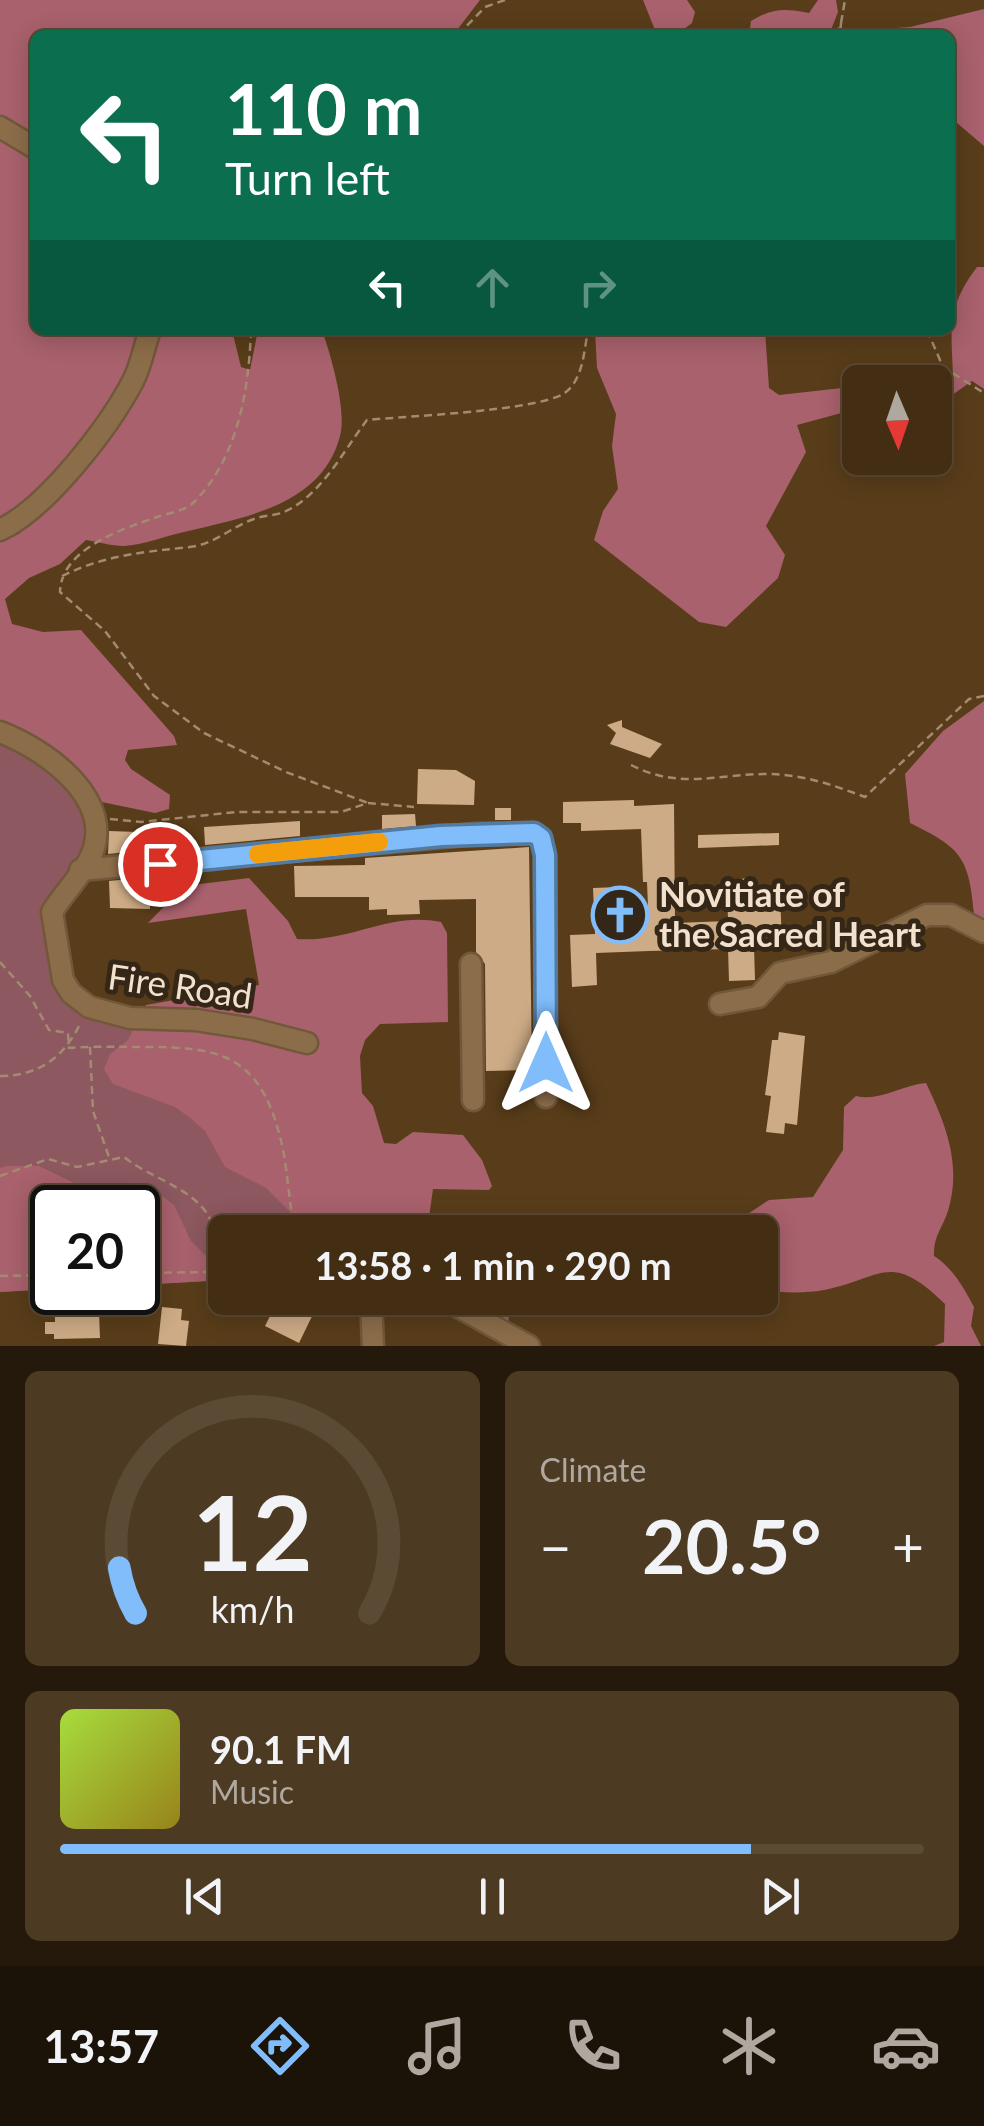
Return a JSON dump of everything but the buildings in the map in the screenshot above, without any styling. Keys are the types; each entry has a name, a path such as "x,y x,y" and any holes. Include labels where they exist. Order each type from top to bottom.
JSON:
{"street":[{"path":"0,127 30,145"},
{"path":"0,530 50,492 110,418 134,378 148,335"},
{"path":"0,732 30,744 62,768 94,817"},
{"name":"Fire Road","path":"94,817 90,858 52,912 53,939 63,980 71,994 89,1007 130,1018 196,1020 307,1042"},
{"path":"80,870 458,835 534,833 541,838 545,855 546,1097"},
{"path":"720,1004 758,997 780,974 832,962 927,915 952,915 984,932"},
{"path":"471,964 473,1100"},
{"path":"372,1315 373,1346"},
{"path":"473,1315 530,1346"}],"path":[{"path":"463,30 485,7 506,0"},
{"path":"839,30 845,0"},
{"path":"250,335 242,413 224,459 192,506 113,535 81,552 60,577 60,592 105,631 154,696 204,733 286,772 368,803 414,807"},
{"path":"60,577 90,562 148,548 193,546 224,537 253,519 286,512 325,478 367,420 532,403 564,394 579,375 587,335"},
{"path":"929,335 943,367 984,392"},
{"path":"631,765 676,782 770,774 822,780 865,798 969,699 984,696"},
{"path":"94,817 186,820 236,812 341,812 368,803"},
{"path":"0,962 30,996 48,1030 68,1032 69,1048"},
{"path":"69,1048 89,1007"},
{"path":"0,1076 32,1072 69,1048 178,1045 211,1049 240,1062 267,1102 280,1135 292,1215"},
{"path":"90,1047 93,1111 110,1162"},
{"path":"0,1176 48,1158 77,1167 124,1157 174,1186 208,1219"},
{"path":"160,1273 208,1272"},
{"path":"0,1276 30,1275"}],"shaded area":[{"path":"0,0 480,0 457,30 30,30 30,335 233,335 241,367 250,370 257,335 323,335 340,398 342,425 331,460 299,493 278,505 231,521 139,544 119,546 86,540 60,564 29,578 5,599 12,624 43,632 81,630 174,736 177,745 128,750 125,760 131,769 170,795 169,809 155,813 92,800 68,761 43,743 0,724 0,541 19,534 32,519 11,512 0,517"},
{"path":"643,0 687,0 695,12 692,23 683,30 655,30"},
{"path":"818,0 836,0 838,12 831,30 750,30 751,21 772,11 809,13"},
{"path":"984,9 984,146 955,121 955,30 870,30 910,27"},
{"path":"977,267 984,267 984,389 972,381 952,395 952,335 960,294"},
{"path":"595,335 765,335 769,388 779,395 842,388 842,413 797,425 806,452 766,526 785,555 778,578 726,627 699,622 594,540 603,511 618,489 612,446 616,414 597,368"},
{"path":"984,701 984,919 974,914 969,879 959,856 941,840 910,823 905,774 943,731"},
{"path":"0,732 62,768 95,827 52,912 64,981 127,1017 327,1215 208,1215 208,1281 160,1284 160,1185 30,1185 30,1290 0,1292"},
{"path":"249,878 288,921 297,939 334,936 404,921 441,922 447,933 448,1022 380,1024 365,1040 360,1056 362,1093 373,1106 384,1143 396,1144 413,1132 463,1135 482,1160 492,1186 489,1190 433,1189 429,1215 290,1215 266,1188 225,1167 205,1131 189,1117 175,1107 113,1084 104,1069 110,1054 128,1040 146,1005 259,985 246,909 148,923 184,886"},
{"path":"926,1083 940,1114 952,1161 952,1194 936,1238 934,1256 952,1272 974,1307 971,1326 981,1346 934,1346 944,1342 945,1304 911,1277 898,1273 886,1272 816,1291 778,1292 778,1215 746,1215 769,1200 813,1197 843,1150 844,1107 856,1096 873,1097"},
{"path":"39,1166 78,1185 30,1185 30,1290 0,1292 0,1168"},
{"path":"160,1194 174,1205 191,1241 208,1258 208,1281 160,1284"}],"slow traffic":[{"path":"258,854 379,842"}],"place":[{"name":"Novitiate of the Sacred Heart","path":"620,915"}],"route":[{"path":"160,864 441,836 534,833 541,838 545,855 546,1063"}]}
